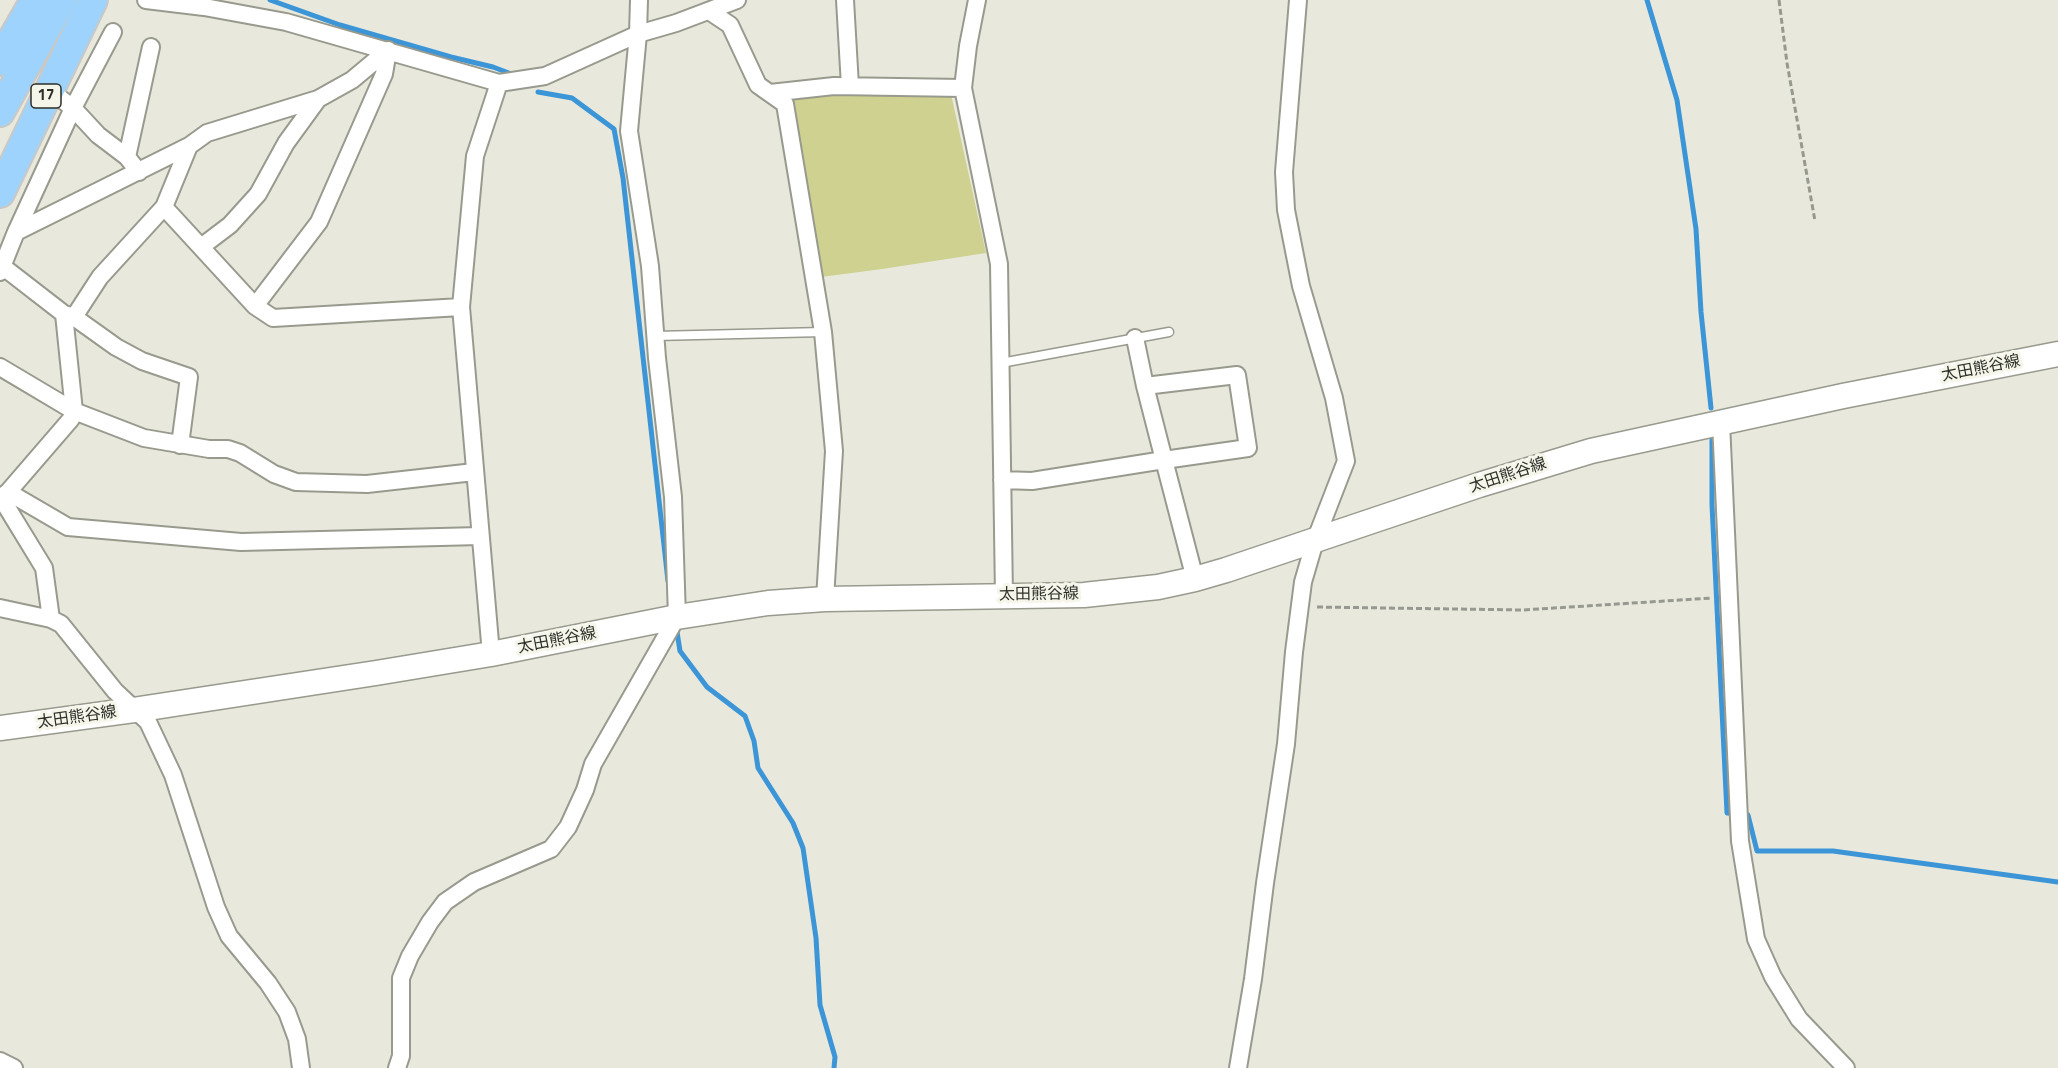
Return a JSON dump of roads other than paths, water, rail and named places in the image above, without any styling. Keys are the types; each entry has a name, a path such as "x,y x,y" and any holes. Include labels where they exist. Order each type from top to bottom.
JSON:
{"highway":[{"path":"0,61 35,0"},
{"name":"17","path":"0,112 62,0"},
{"name":"17","path":"0,193 93,0"}],"main road":[{"name":"太田熊谷線","path":"0,728 134,710 491,654 677,616 768,603 825,599 1122,592 1195,579 1548,463 1591,451 1721,422 2058,354"}],"street":[{"path":"146,0 286,21 499,83 545,76 638,34 676,23 737,0"},
{"path":"398,1068 401,1056 401,978 429,922 445,902 474,882 551,849 568,827 593,764 677,616 673,497 655,336 650,266 629,131 639,0"},
{"path":"845,0 850,86"},
{"path":"977,0 963,88 999,264 1004,596"},
{"path":"1238,1068 1286,744 1303,582 1315,541 1346,461 1334,398 1301,286 1286,210 1284,171 1298,0"},
{"path":"709,11 730,25 758,85 785,104 823,333 834,451 825,599"},
{"path":"113,32 73,108 1,269 116,347 142,361 189,377 180,445"},
{"path":"127,157 151,46"},
{"path":"16,232 139,172 189,146 207,133 318,99 352,80 388,50"},
{"path":"255,306 319,222 384,74 388,50"},
{"path":"491,654 461,307 475,156 499,83"},
{"path":"770,93 850,86 963,88"},
{"path":"49,90 73,108 98,135 127,157 139,172"},
{"path":"201,247 230,225 258,194 286,143 318,99"},
{"path":"2,496 71,419 74,411 69,316 100,277 164,207 189,146"},
{"path":"164,207 255,306 273,318 461,307"},
{"path":"1136,338 1145,386 1195,579"},
{"path":"0,367 74,411 144,438 209,449 228,449 240,453 274,474 296,482 367,484 474,472"},
{"path":"1002,480 1032,481 1248,448 1237,375 1145,386"},
{"path":"1721,422 1738,802 1756,939 1773,977 1799,1019 1846,1068"},
{"path":"2,496 68,527 241,542 480,536"},
{"path":"2,496 44,568 51,619"},
{"path":"0,609 51,619 61,624 116,692 148,722 173,775 216,907 229,936 268,983 287,1012 297,1039 301,1068"},
{"path":"0,1061 14,1068"}],"lane":[{"path":"1000,363 1169,332"},
{"path":"655,336 823,333"}],"waterway":[{"path":"270,0 340,25 493,67 514,75"},
{"path":"1647,0 1677,100 1696,229 1701,312 1711,408"},
{"path":"538,92 572,98 614,129 623,178 668,581"},
{"path":"1712,440 1712,505 1727,813 1748,815 1757,851 1833,851 2058,882"},
{"path":"677,632 680,651 707,687 745,716 754,741 758,768 793,823 803,848 816,938 820,1005 835,1057 834,1068"}]}
